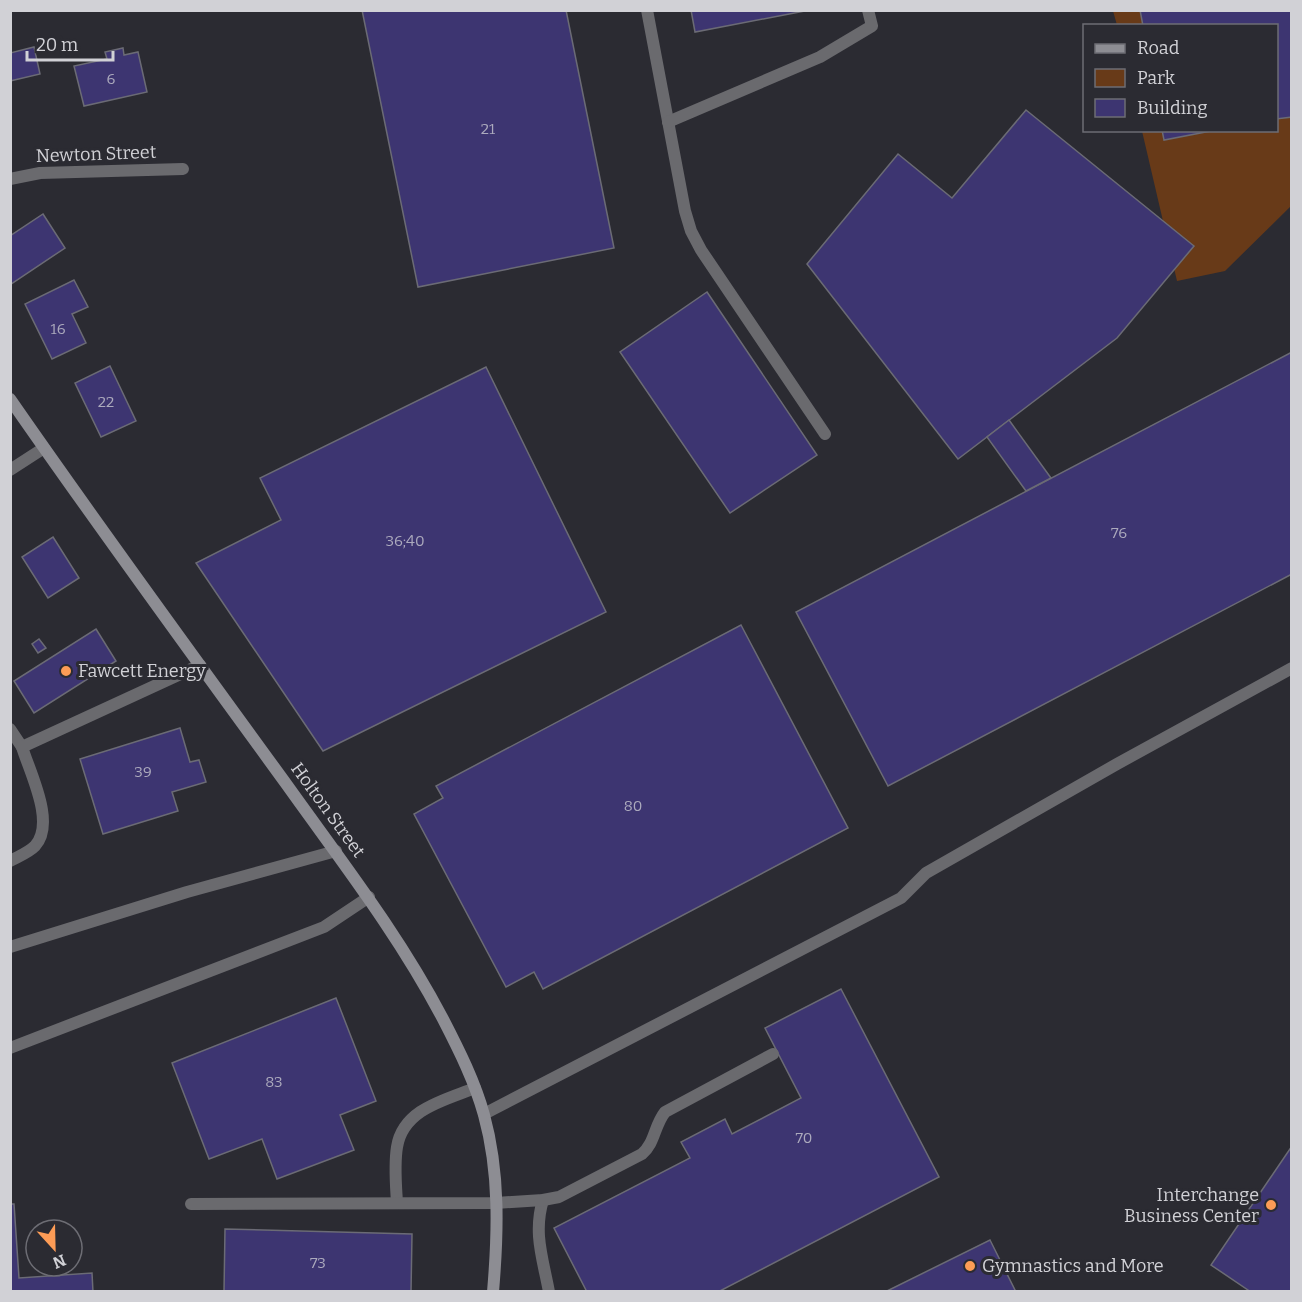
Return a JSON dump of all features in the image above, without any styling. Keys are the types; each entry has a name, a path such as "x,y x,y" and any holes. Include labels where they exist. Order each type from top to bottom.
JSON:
{"street":[{"path":"647,10 685,211 695,241 825,434"},
{"path":"668,122 820,57 872,26 868,10"},
{"name":"Newton Street","path":"10,179 40,173 183,169"},
{"name":"Holton Street","path":"10,399 369,897 420,977 453,1039 484,1113 494,1166 496,1203 493,1292"},
{"path":"10,470 44,448"},
{"path":"22,747 201,665"},
{"path":"484,1113 901,898 926,873 1292,668"},
{"path":"10,729 22,747 43,812 44,823 42,835 35,845 10,861"},
{"path":"10,947 187,892 336,851"},
{"path":"10,1048 324,927 369,897"},
{"path":"191,1204 496,1203 559,1197 642,1154 650,1147 659,1120 665,1112 773,1054"},
{"path":"397,1203 397,1145 405,1126 419,1112 475,1088"},
{"path":"543,1200 538,1218 538,1235 549,1292"}],"green space":[{"path":"1113,11 1291,11 1291,206 1225,271 1177,281 1142,132 1278,132 1278,24 1117,24"}],"building":[{"path":"362,10 566,10 614,248 418,287"},
{"path":"691,10 810,10 695,32"},
{"path":"1140,10 1292,10 1292,117 1278,119 1278,24 1143,24"},
{"path":"34,47 40,74 10,81 10,53"},
{"path":"123,48 124,55 138,52 147,92 84,106 74,66 107,59 105,52"},
{"path":"1026,110 1194,246 1117,338 958,459 807,264 898,154 952,198"},
{"path":"1162,132 1206,132 1164,140"},
{"path":"43,214 65,248 11,284 10,236"},
{"path":"74,280 88,307 72,314 86,343 52,359 25,304"},
{"path":"707,292 817,455 730,513 620,352"},
{"path":"1292,352 1292,574 888,786 796,612"},
{"path":"110,366 136,421 101,437 75,383"},
{"path":"486,367 606,612 323,751 196,563 281,520 260,478"},
{"path":"1009,420 1051,478 1026,491 987,437"},
{"path":"53,537 79,578 48,598 22,557"},
{"path":"741,625 848,828 543,989 534,972 506,987 414,814 443,798 436,786"},
{"path":"96,629 116,661 34,713 14,681"},
{"path":"39,639 46,648 38,653 32,644"},
{"path":"180,728 190,762 199,760 206,782 172,792 178,811 103,834 80,759"},
{"path":"841,989 939,1177 718,1292 587,1292 554,1228 690,1158 681,1142 725,1119 732,1134 801,1098 765,1028"},
{"path":"336,998 376,1101 340,1115 354,1150 277,1179 262,1139 209,1159 172,1063"},
{"name":"Interchange Business Center","path":"1292,1146 1292,1292 1251,1292 1211,1265"},
{"path":"10,1204 14,1204 19,1278 84,1278 84,1274 92,1273 93,1292 10,1292"},
{"path":"225,1229 412,1234 411,1292 224,1292"},
{"name":"Gymnastics and More","path":"990,1240 1016,1292 885,1292"}],"place":[{"name":"Fawcett Energy","path":"66,671"},
{"name":"Interchange Business Center","path":"1271,1205"},
{"name":"Gymnastics and More","path":"970,1266"}]}
